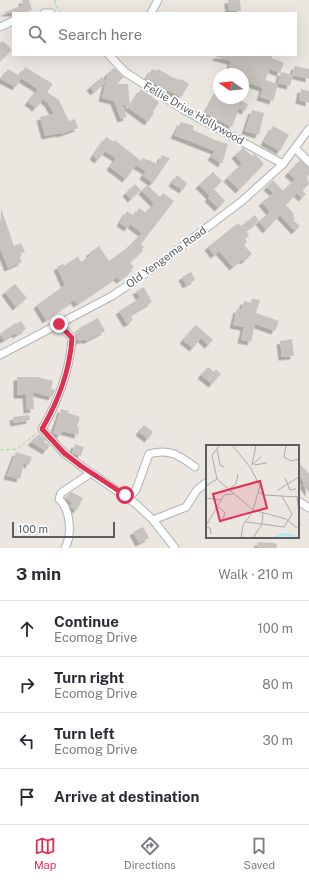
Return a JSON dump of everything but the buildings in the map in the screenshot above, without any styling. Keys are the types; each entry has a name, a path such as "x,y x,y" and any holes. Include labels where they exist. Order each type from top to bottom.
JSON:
{"street":[{"path":"152,12 158,0"},
{"path":"0,27 12,21"},
{"name":"Fellie Drive Hollywood","path":"111,56 125,72 171,102 283,164"},
{"name":"Old Yengema Road","path":"0,355 112,296 152,269 242,202 283,164 309,129"},
{"path":"296,148 309,162"},
{"path":"59,324 72,338 71,349 65,376 49,418 42,429 64,453 128,498 153,520 175,548"},
{"path":"128,498 136,490 149,454 163,451 167,452 179,456 195,467"},
{"path":"65,548 69,536 65,504 59,499 61,493 92,473"},
{"path":"153,520 186,507 197,490 206,483"},
{"path":"299,502 309,508"}],"path":[{"path":"55,0 55,4 60,12"},
{"path":"0,450 17,449 42,429"}],"route":[{"path":"59,324 72,338 71,349 65,376 58,396 49,418 42,429 64,453 125,495"}]}
